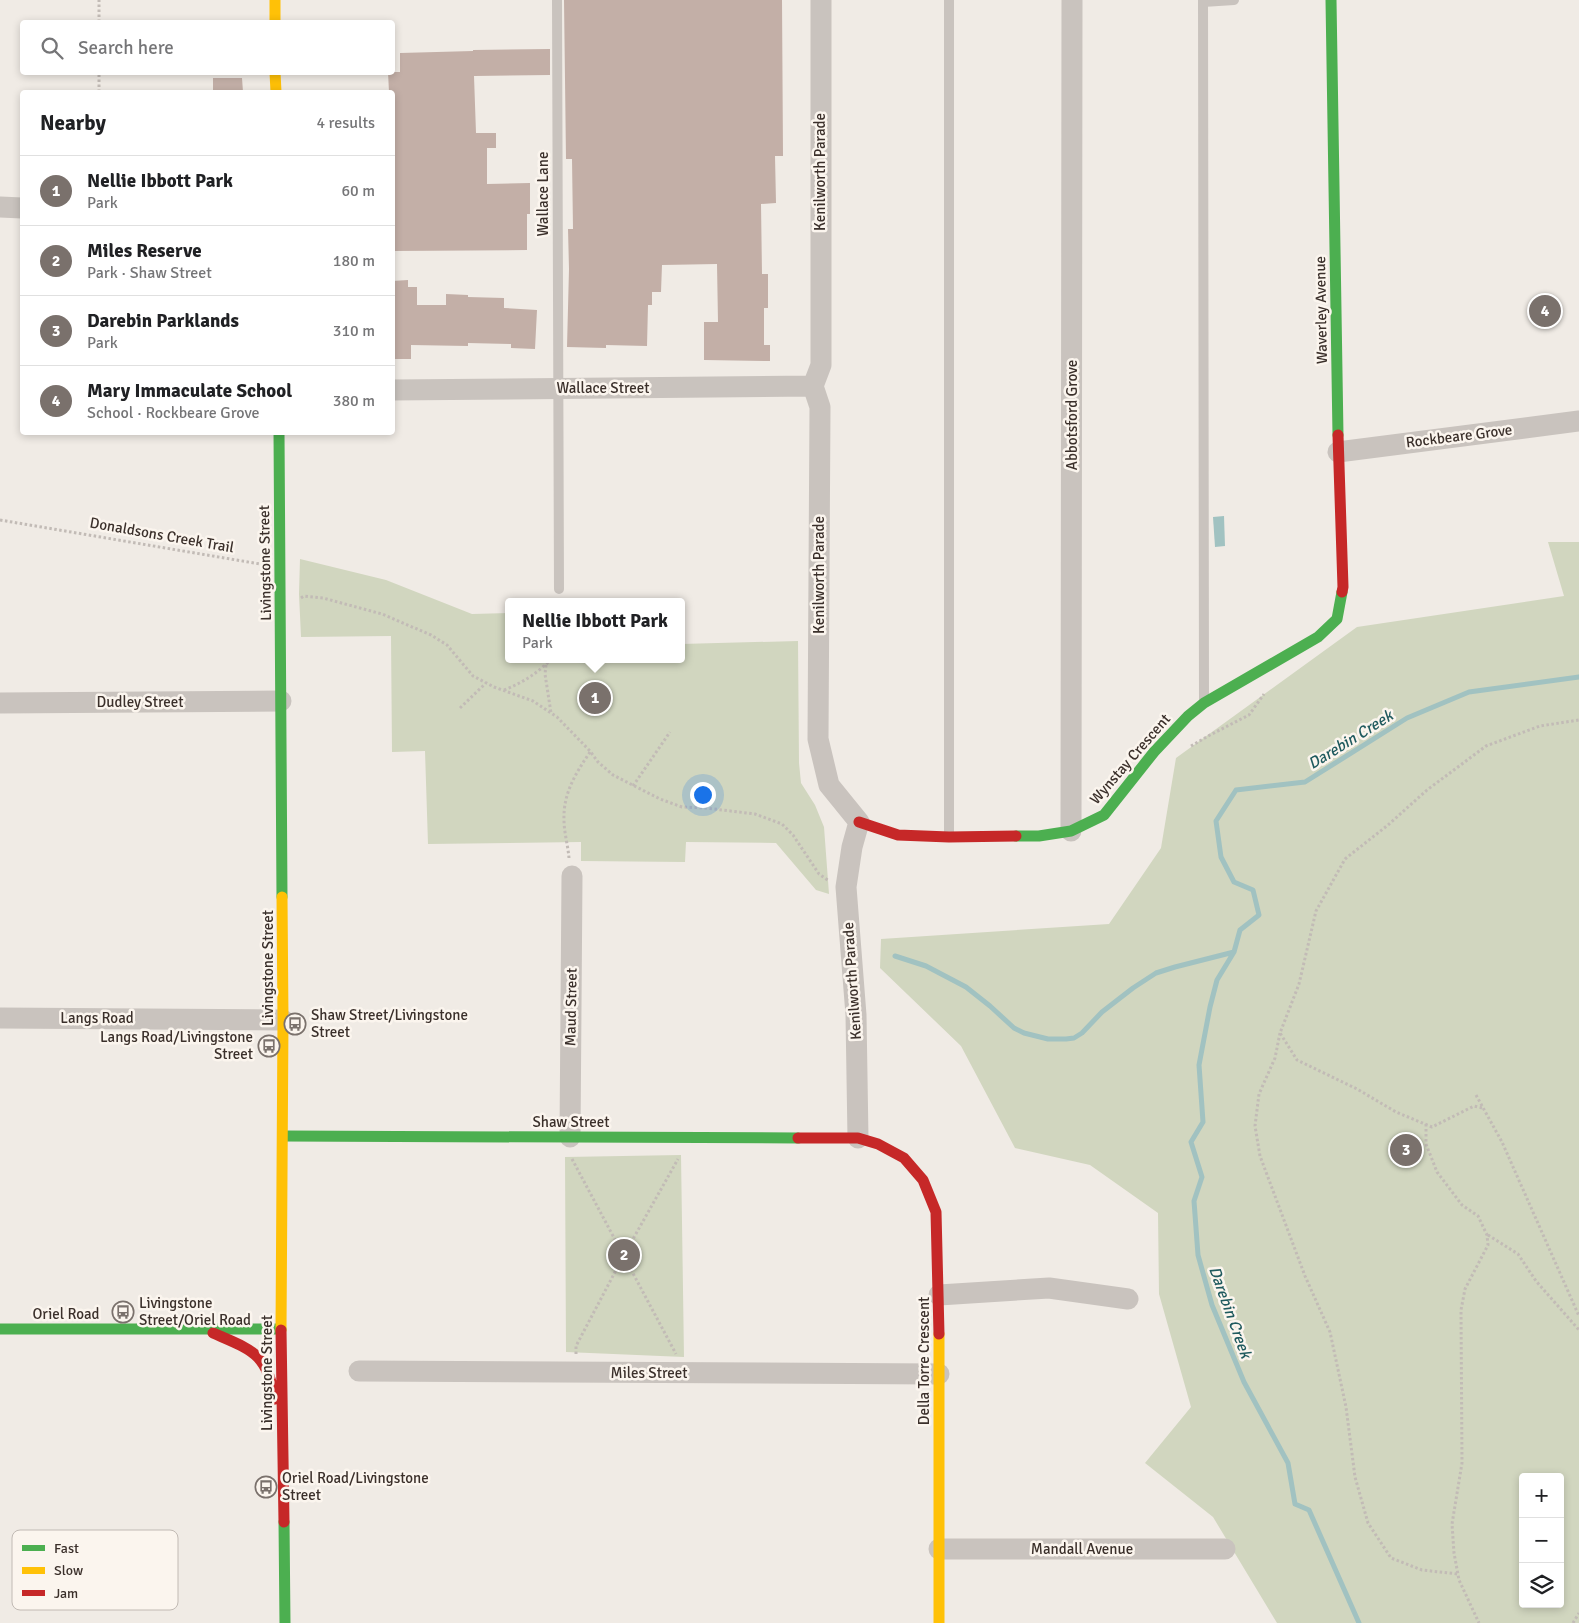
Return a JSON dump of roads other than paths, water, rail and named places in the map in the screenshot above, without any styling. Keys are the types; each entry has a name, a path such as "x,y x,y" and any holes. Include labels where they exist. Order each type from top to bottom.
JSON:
{"street":[{"path":"275,0 275,20"},
{"name":"Kenilworth Parade","path":"820,0 820,365 813,386 820,407 818,739 829,785 859,822 852,847 846,887 856,1015 858,1138"},
{"name":"Abbotsford Grove","path":"1071,831 1072,0"},
{"name":"Waverley Avenue","path":"1331,0 1338,452 1343,587 1337,619"},
{"path":"276,75 276,90"},
{"path":"0,207 20,208"},
{"name":"Wallace Street","path":"395,390 813,386"},
{"name":"Rockbeare Grove","path":"1338,452 1579,421"},
{"name":"Livingstone Street","path":"279,435 283,1020 281,1329 285,1623"},
{"name":"Wynstay Crescent","path":"859,822 898,835 949,837 1039,836 1071,831 1104,815 1121,796 1154,752 1188,716 1204,703 1318,637 1337,619"},
{"name":"Dudley Street","path":"0,703 281,701"},
{"name":"Maud Street","path":"570,1146 572,876"},
{"name":"Langs Road","path":"0,1018 283,1020"},
{"name":"Shaw Street","path":"283,1136 570,1146 858,1138"},
{"name":"Della Torre Crescent","path":"858,1138 878,1144 904,1158 923,1180 936,1212 939,1295 939,1623"},
{"path":"939,1295 1049,1288 1128,1299"},
{"name":"Oriel Road","path":"0,1329 281,1329"},
{"path":"203,1329 246,1347 263,1363 274,1391 282,1434"},
{"name":"Miles Street","path":"358,1371 939,1374"},
{"name":"Mandall Avenue","path":"939,1549 1225,1550"}],"lane":[{"name":"Wallace Lane","path":"557,0 558,589"},
{"path":"949,0 949,837"},
{"path":"1204,703 1203,1 1234,0"}],"water":[{"path":"1224,516 1225,546 1215,547 1213,517"}],"waterway":[{"name":"Darebin Creek","path":"1359,1623 1309,1510 1295,1504 1288,1463 1244,1382 1212,1305 1198,1255 1194,1201 1202,1177 1191,1142 1203,1122 1199,1065 1217,980 1234,952 1240,930 1259,915 1253,890 1234,882 1221,857 1216,821 1236,790 1305,782 1407,718 1469,692 1579,677"},
{"path":"895,956 926,966 966,987 1014,1028 1024,1033 1048,1039 1066,1039 1074,1038 1082,1033 1102,1012 1156,973 1234,952"}],"place":[{"name":"Mary Immaculate School","path":"1545,311"},
{"name":"Nellie Ibbott Park","path":"595,698"},
{"name":"Shaw Street/Livingstone Street","path":"295,1024"},
{"name":"Langs Road/Livingstone Street","path":"269,1046"},
{"name":"Darebin Parklands","path":"1406,1150"},
{"name":"Miles Reserve","path":"624,1255"},
{"name":"Livingstone Street/Oriel Road","path":"123,1312"},
{"name":"Oriel Road/Livingstone Street","path":"266,1487"}]}
